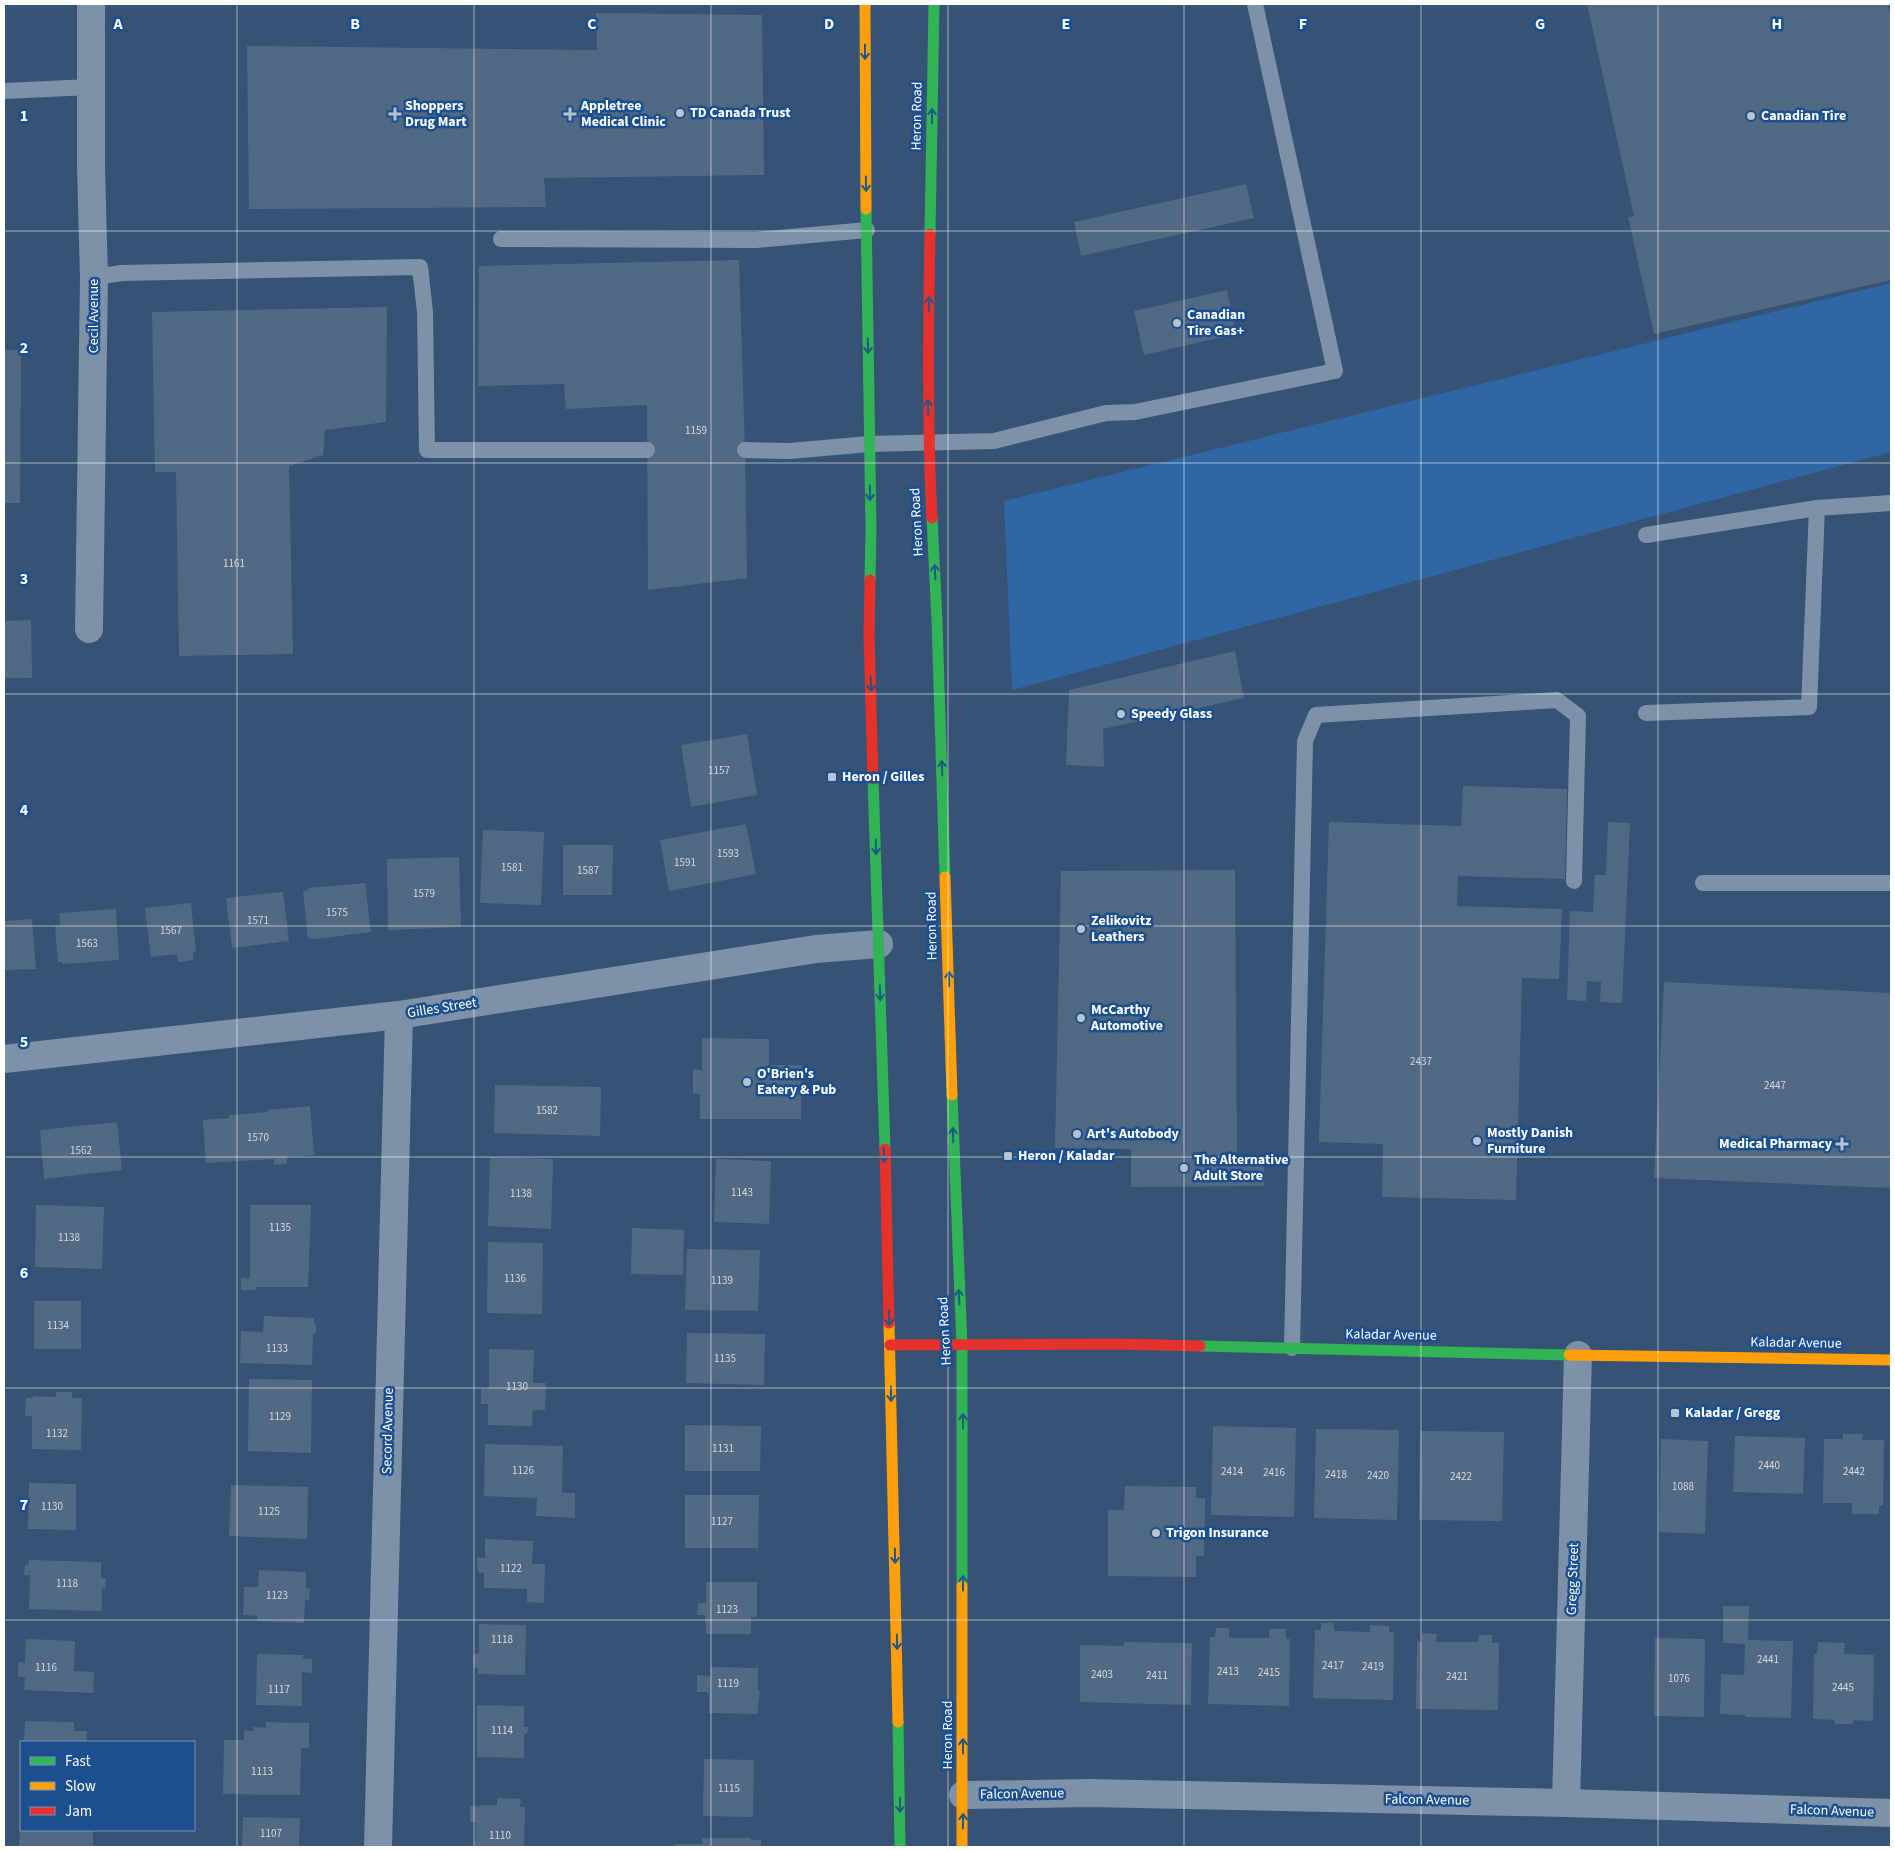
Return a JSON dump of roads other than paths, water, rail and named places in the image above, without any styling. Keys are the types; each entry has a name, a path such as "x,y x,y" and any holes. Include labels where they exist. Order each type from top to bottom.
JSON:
{"main road":[{"path":"865,4 871,528 869,636 890,1345 900,1847"},
{"name":"Heron Road","path":"934,4 927,371 928,443 937,620 957,1267 962,1346 962,1847"},
{"name":"Kaladar Avenue","path":"890,1345 1115,1344 1891,1360"}],"street":[{"name":"Cecil Avenue","path":"89,629 94,277 91,4"},
{"name":"Gilles Street","path":"4,1058 399,1015 816,949 879,944"},
{"name":"Secord Avenue","path":"378,1847 399,1015"},
{"name":"Gregg Street","path":"1566,1803 1578,1355"},
{"name":"Falcon Avenue","path":"963,1795 1099,1794 1566,1803 1891,1813"}],"lane":[{"path":"745,450 790,451 869,444 994,442 1106,413 1135,412 1335,371 1255,4"},
{"path":"4,91 91,87"},
{"path":"502,239 756,240 867,230"},
{"path":"94,277 122,273 420,267 425,312 427,450 647,450"},
{"path":"1646,535 1817,508 1891,503"},
{"path":"1646,713 1810,707 1817,508"},
{"path":"1292,1348 1305,741 1316,715 1557,700 1578,716 1574,881"},
{"path":"1703,883 1891,883"}],"place":[{"name":"TD Canada Trust","path":"680,113"},
{"name":"Shoppers Drug Mart","path":"395,114"},
{"name":"Appletree Medical Clinic","path":"570,114"},
{"name":"Canadian Tire","path":"1751,116"},
{"name":"Canadian Tire Gas+","path":"1177,323"},
{"name":"Speedy Glass","path":"1121,714"},
{"name":"Heron / Gilles","path":"832,777"},
{"name":"Zelikovitz Leathers","path":"1081,929"},
{"name":"McCarthy Automotive","path":"1081,1018"},
{"name":"O'Brien's Eatery & Pub","path":"747,1082"},
{"name":"Art's Autobody","path":"1077,1134"},
{"name":"Mostly Danish Furniture","path":"1477,1141"},
{"name":"Medical Pharmacy","path":"1842,1144"},
{"name":"Heron / Kaladar","path":"1008,1156"},
{"name":"The Alternative Adult Store","path":"1184,1168"},
{"name":"Kaladar / Gregg","path":"1675,1413"},
{"name":"Trigon Insurance","path":"1156,1533"}]}
